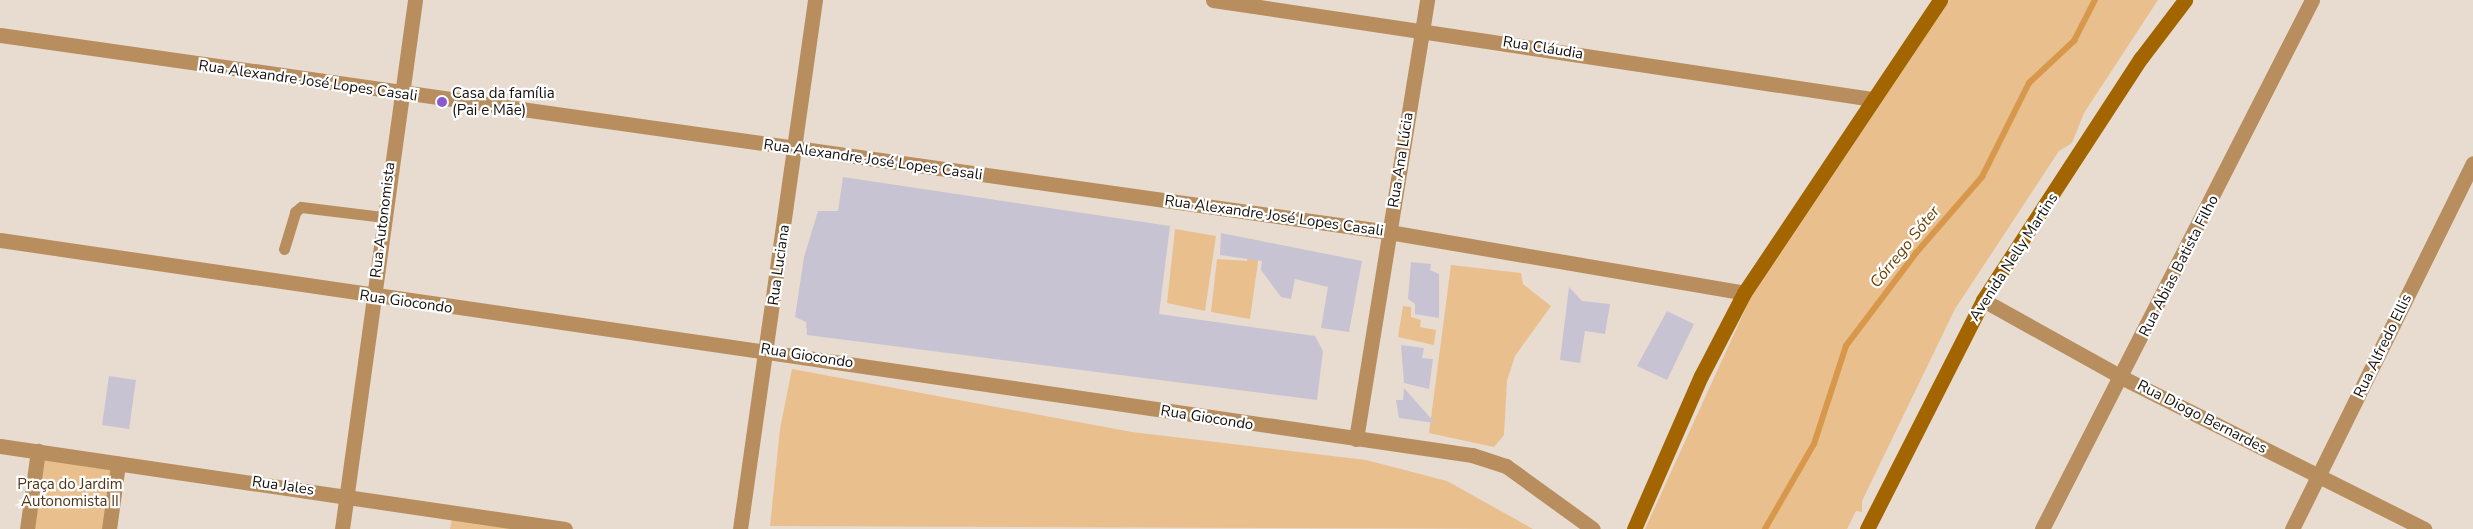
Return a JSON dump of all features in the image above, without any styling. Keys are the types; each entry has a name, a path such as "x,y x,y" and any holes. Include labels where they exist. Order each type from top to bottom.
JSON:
{"main road":[{"path":"1634,529 1701,376 1744,293 1940,0"},
{"name":"Avenida Nelly Martins","path":"1867,529 1983,300 2141,58 2185,0"}],"street":[{"name":"Rua Autonomista","path":"342,529 400,95 415,0"},
{"name":"Rua Luciana","path":"740,529 796,149 815,0"},
{"name":"Rua Cláudia","path":"1213,0 1423,29 1872,99"},
{"name":"Rua Ana Lúcia","path":"1356,439 1427,0"},
{"name":"Rua Abias Batista Filho","path":"2042,529 2123,378 2312,0"},
{"name":"Rua Alexandre José Lopes Casali","path":"0,35 400,95 1389,232 1744,293"},
{"name":"Rua Alfredo Ellis","path":"2292,529 2320,476 2473,164"},
{"name":"Rua Giocondo","path":"0,240 373,298 766,349 1472,455 1506,466 1593,529"},
{"name":"Rua Diogo Bernardes","path":"1983,300 2123,378 2424,529"},
{"name":"Rua Jales","path":"0,446 347,495 565,529"},
{"path":"27,529 38,451"},
{"path":"109,529 118,464"}],"lane":[{"path":"284,249 295,212 301,207 384,217"}],"green space":[{"path":"1950,0 2158,0 2084,113 2072,143 2059,151 1955,309 1862,501 1862,512 1856,511 1847,529 1645,529 1750,299"},
{"path":"1175,229 1216,236 1205,311 1167,303"},
{"path":"1250,239 1261,241 1250,319 1211,312 1217,259 1247,261"},
{"path":"1451,265 1521,273 1523,284 1551,306 1515,356 1507,381 1504,435 1494,447 1429,433"},
{"path":"1403,306 1411,307 1411,317 1421,320 1420,327 1436,330 1434,345 1398,337"},
{"path":"792,369 1132,432 1366,460 1447,481 1533,529 770,526 780,429"},
{"name":"Praça do Jardim Autonomista II","path":"38,451 118,464 109,529 27,529"},
{"path":"453,513 565,529 450,529"}],"building":[{"path":"843,177 1170,226 1159,314 1315,336 1323,351 1317,400 807,335 806,322 795,317 804,257 818,211 838,211"},
{"path":"1221,233 1362,261 1349,332 1321,328 1328,287 1295,279 1291,299 1281,297 1261,270 1262,261 1220,255"},
{"path":"1411,262 1431,264 1430,270 1439,274 1439,318 1415,314 1415,304 1408,299"},
{"path":"1569,287 1582,301 1610,304 1605,334 1585,331 1580,363 1560,360"},
{"path":"1667,311 1694,324 1667,380 1637,366"},
{"path":"1401,345 1424,348 1422,358 1433,359 1429,389 1404,383"},
{"path":"109,376 136,380 129,429 102,425"},
{"path":"1404,388 1435,423 1399,418 1396,400 1403,400"}],"waterway":[{"name":"Córrego Sóter","path":"1765,529 1814,444 1846,346 1916,253 1982,177 2029,83 2074,41 2095,0"}],"place":[{"name":"Casa da família (Pai e Mãe)","path":"442,102"}]}
